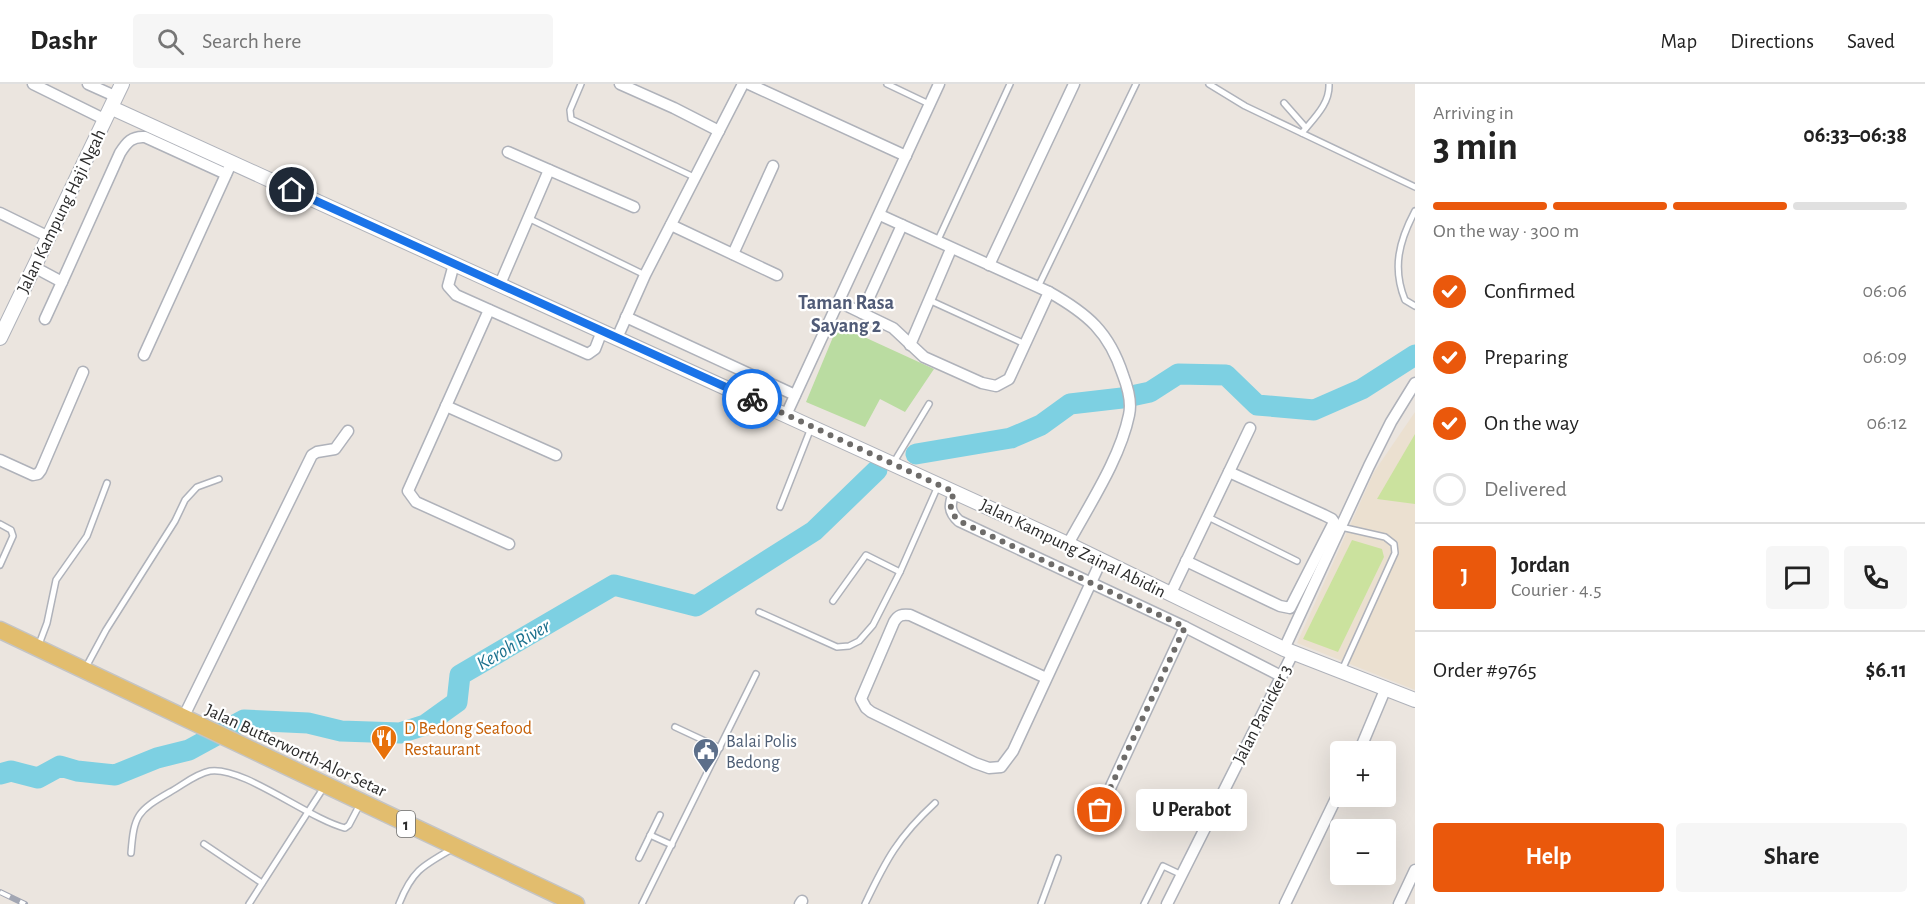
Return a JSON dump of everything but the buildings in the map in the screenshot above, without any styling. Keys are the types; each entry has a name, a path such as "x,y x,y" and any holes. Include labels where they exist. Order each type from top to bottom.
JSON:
{"main road":[{"name":"Jalan Butterworth-Alor Setar","path":"0,630 455,847 555,900 576,904"}],"street":[{"path":"33,84 114,102"},
{"path":"88,84 114,102"},
{"path":"620,84 719,131"},
{"path":"617,338 645,275 743,84"},
{"path":"749,84 906,156"},
{"path":"786,415 939,84"},
{"path":"989,265 1074,84"},
{"name":"Jalan Kampung Zainal Abidin","path":"114,102 229,168 500,284 1068,544 1289,651 1384,690 1415,700"},
{"name":"Jalan Kampung Haji Ngah","path":"0,337 114,102"},
{"path":"45,319 120,153 130,140 136,136 145,137 229,168 144,355"},
{"path":"508,152 634,207"},
{"path":"733,254 773,166"},
{"path":"500,284 549,170"},
{"path":"0,213 49,237"},
{"path":"880,215 1050,292 1080,310 1100,329 1116,355 1128,389 1129,415 1116,453 1068,544"},
{"path":"671,225 777,275"},
{"path":"862,313 902,225"},
{"path":"910,345 951,249"},
{"path":"454,264 448,286 451,290 456,295 489,310 588,354 595,349 602,331"},
{"path":"34,267 62,282"},
{"path":"839,302 893,328 924,357 982,383 996,386 1009,379 1050,292"},
{"path":"489,310 408,491 410,497 416,502 509,543"},
{"path":"626,317 795,395"},
{"path":"0,460 38,474 83,372"},
{"name":"Jalan Panicker 3","path":"1167,904 1281,676 1289,651 1341,527 1388,429 1415,383"},
{"path":"446,406 556,455"},
{"path":"1170,595 1251,428"},
{"path":"183,718 312,455 335,449 348,431"},
{"path":"1186,561 1280,606 1290,608 1329,533 1334,522 1332,519 1229,472"},
{"path":"954,492 950,506 951,512 959,521 1185,627 1281,676"},
{"path":"1046,678 910,615 903,614 894,622 861,699 871,712 975,763 988,768 998,768 1005,764 1013,751 1101,561"},
{"path":"1100,810 1185,627"},
{"path":"1363,741 1384,690"},
{"path":"1285,904 1332,807"},
{"path":"1399,904 1415,870"}],"lane":[{"path":"581,84 570,110 571,119 694,177"},
{"path":"887,84 929,104"},
{"path":"937,242 1010,84"},
{"path":"1038,287 1136,84"},
{"path":"1209,84 1245,106 1304,130 1415,187"},
{"path":"1304,130 1324,106 1329,84"},
{"path":"1284,103 1304,130"},
{"path":"1415,211 1400,244 1398,283 1405,300 1415,306"},
{"path":"528,218 645,275"},
{"path":"929,300 1025,344"},
{"path":"893,464 929,404"},
{"path":"780,507 812,427"},
{"path":"84,671 106,630 163,540 185,500 197,487 219,479"},
{"path":"38,648 45,630 56,579 87,536 107,483"},
{"path":"759,612 837,647 849,646 859,641 873,625 900,572 938,484"},
{"path":"1208,517 1297,561"},
{"path":"0,524 11,530 13,536 0,565"},
{"path":"1341,527 1385,537 1394,544 1395,553 1341,671"},
{"path":"833,601 866,555 900,572"},
{"path":"642,904 756,674"},
{"path":"675,727 720,748"},
{"path":"131,853 133,827 142,811 194,777 209,771 220,771 241,778 345,828 349,825 360,802"},
{"path":"249,904 325,786"},
{"path":"865,904 897,842 935,804"},
{"path":"639,858 660,815"},
{"path":"650,835 672,845"},
{"path":"204,844 262,883"},
{"path":"399,904 414,874 424,865 455,847"},
{"path":"1041,904 1058,858"},
{"path":"1144,904 1163,866 1182,875"}],"shaded area":[{"path":"1415,412 1415,690 1297,643 1374,472"}],"green space":[{"path":"838,325 934,369 905,412 880,399 865,427 806,402"},
{"path":"1415,434 1415,504 1377,499"},
{"path":"1352,540 1382,549 1384,557 1338,652 1303,639"}],"waterway":[{"path":"916,454 1011,438 1041,425 1070,404 1150,392 1178,374 1226,375 1257,405 1314,410 1362,389 1415,355"},
{"name":"Keroh River","path":"0,774 11,771 38,778 60,766 77,771 115,775 157,758 189,750 244,720 308,723 341,731 400,733 425,725 457,702 460,675 614,585 696,606 814,531 877,470"}],"railway":[{"path":"0,892 25,904"}],"way so far":[{"path":"752,399 954,492 950,506 951,512 959,521 1185,627 1100,810"}],"place":[{"name":"D Bedong Seafood Restaurant","path":"384,761"},
{"name":"Balai Polis Bedong","path":"706,774"},
{"name":"U Perabot","path":"1100,810"}],"district":[{"name":"Taman Rasa Sayang 2","path":"846,314"}],"route":[{"path":"292,190 752,399"}]}
